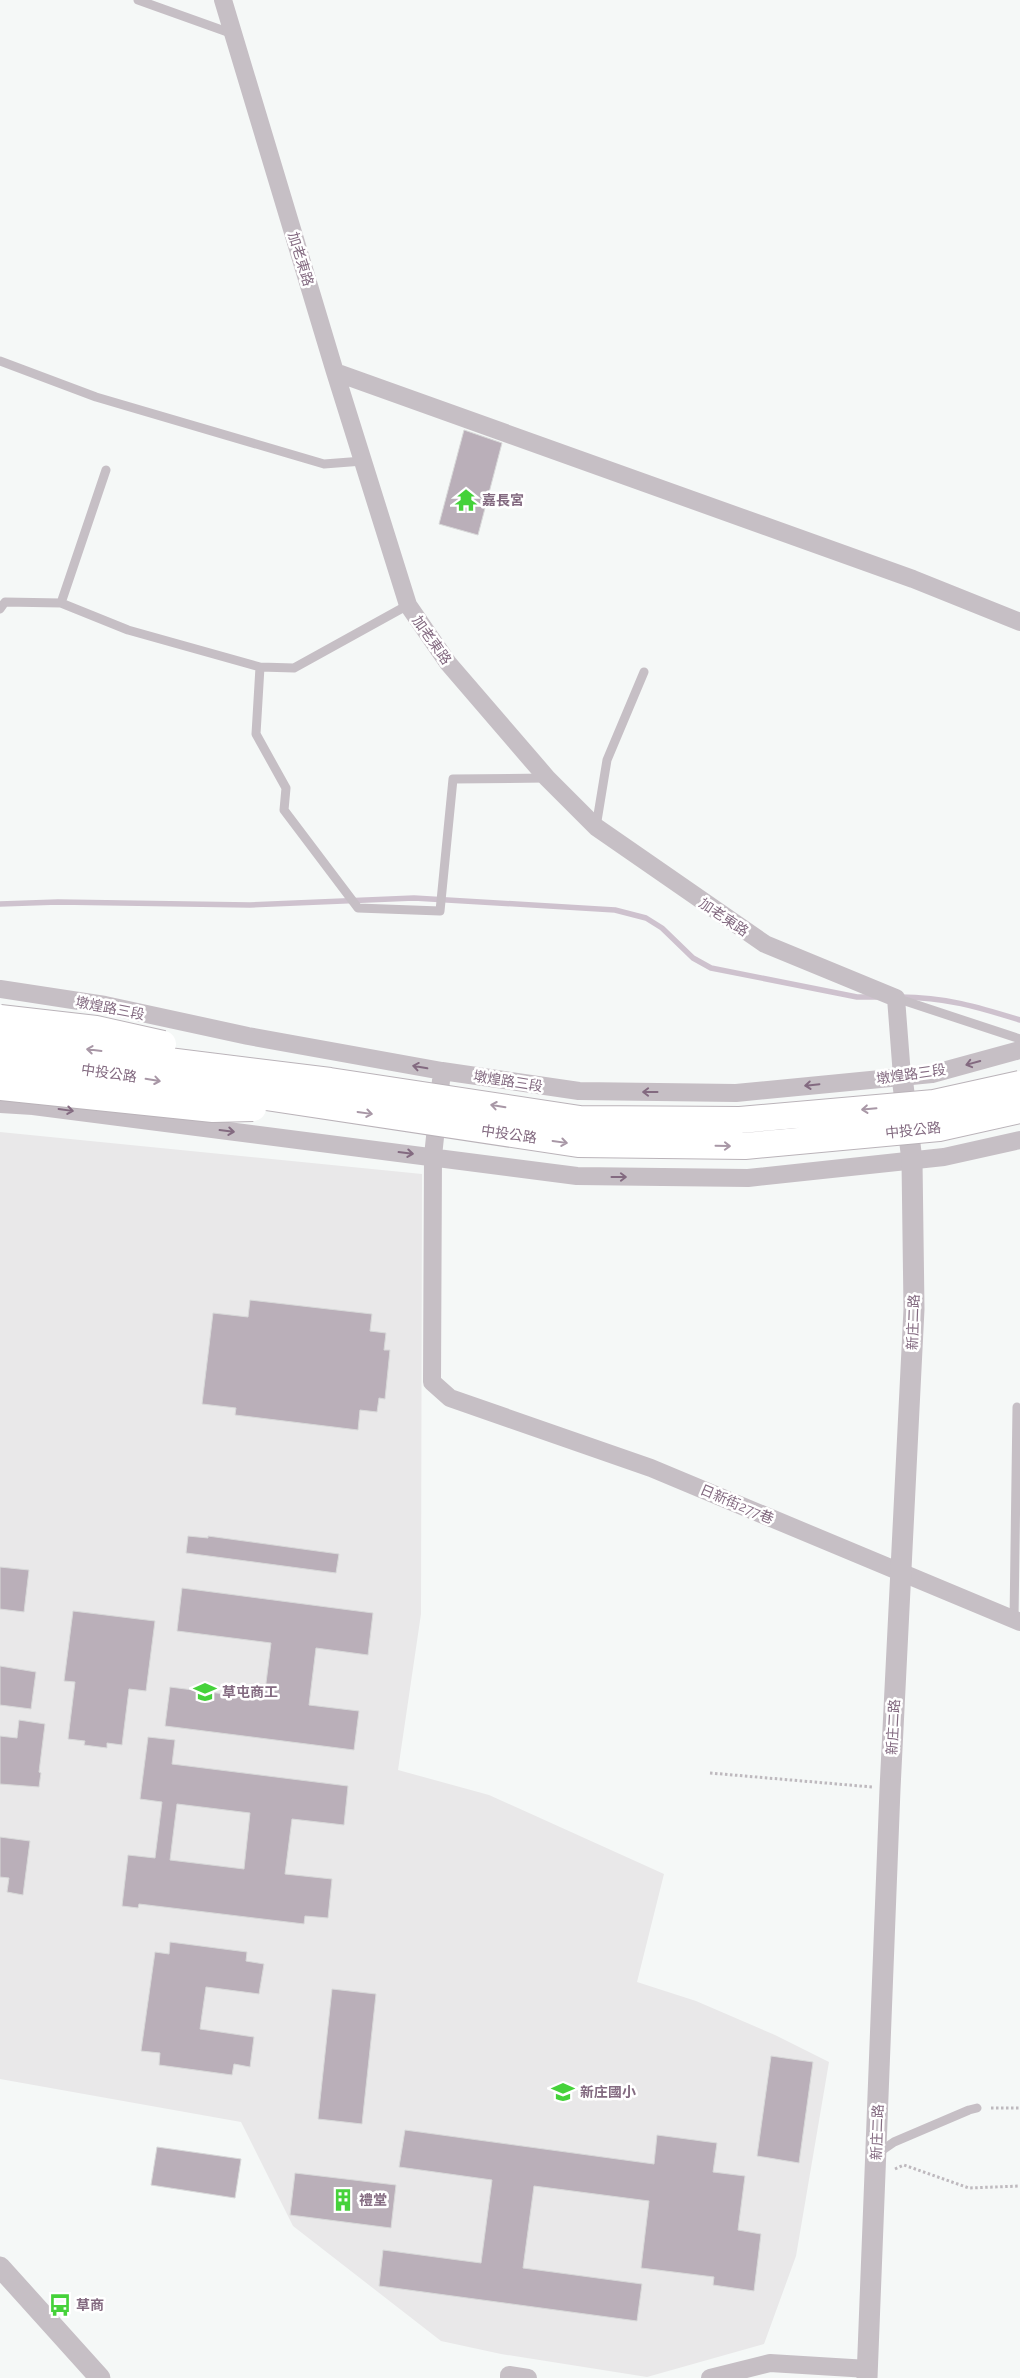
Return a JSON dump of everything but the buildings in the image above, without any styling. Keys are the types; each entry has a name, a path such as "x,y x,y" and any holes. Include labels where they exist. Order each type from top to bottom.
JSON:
{"main road":[{"path":"0,1018 96,1029 330,1081"},
{"name":"中投公路","path":"0,1040 330,1081 580,1119 731,1120 934,1103 1020,1084"},
{"name":"中投公路","path":"0,1061 95,1070 578,1144 745,1146 939,1128 1020,1110"},
{"path":"0,1087 213,1109 334,1108"}],"street":[{"name":"加老東路","path":"223,0 335,372 408,605 448,663 547,778 596,827 765,944 896,998"},
{"path":"335,372 913,580 1020,622"},
{"name":"墩煌路三段","path":"0,989 105,1005 248,1036 442,1071 579,1092 736,1093 932,1074 1020,1050"},
{"path":"33,1106 45,996"},
{"path":"896,998 902,1076"},
{"path":"433,1156 442,1071"},
{"name":"新庄二路","path":"867,2373 890,1789 914,1309 912,1161 902,1076"},
{"path":"0,1104 33,1106 587,1176 748,1178 944,1157 1020,1140"},
{"name":"日新街277巷","path":"433,1156 432,1382 450,1398 651,1468 1017,1621"},
{"path":"0,2267 100,2378"},
{"path":"710,2378 770,2363 867,2373"},
{"path":"509,2378 509,2375 528,2378"}],"lane":[{"path":"138,0 233,34"},
{"path":"0,361 96,397 324,464 363,461"},
{"path":"61,603 106,470"},
{"path":"0,609 6,602 61,603 128,630 260,667 294,668 408,605"},
{"path":"260,667 256,734 286,788 284,810 358,908 440,911 453,779 547,778"},
{"path":"596,827 607,760 644,672"},
{"path":"896,998 1020,1039"},
{"path":"1017,1407 1017,1621"},
{"path":"876,2154 894,2142 969,2110 978,2108"}],"path":[{"path":"710,1773 890,1789"},
{"path":"978,2108 1020,2108"},
{"path":"875,2175 904,2166 969,2188 1020,2186"}],"shaded area":[{"name":"草屯商工","path":"0,1132 422,1174 421,1614 398,1770 489,1795 664,1874 637,1982 696,2001 775,2035 829,2062 796,2256 764,2344 647,2377 501,2354 441,2341 293,2226 241,2122 0,2079"}],"waterway":[{"path":"0,904 58,902 250,905 414,898 615,910 646,918 662,928 693,958 711,968 857,997 876,997"},
{"path":"900,997 947,1001 1020,1020"}],"place":[{"name":"嘉長宮","path":"466,500"},
{"name":"草屯商工","path":"205,1692"},
{"name":"新庄國小","path":"563,2092"},
{"name":"禮堂","path":"343,2200"},
{"name":"草商","path":"60,2305"}]}
